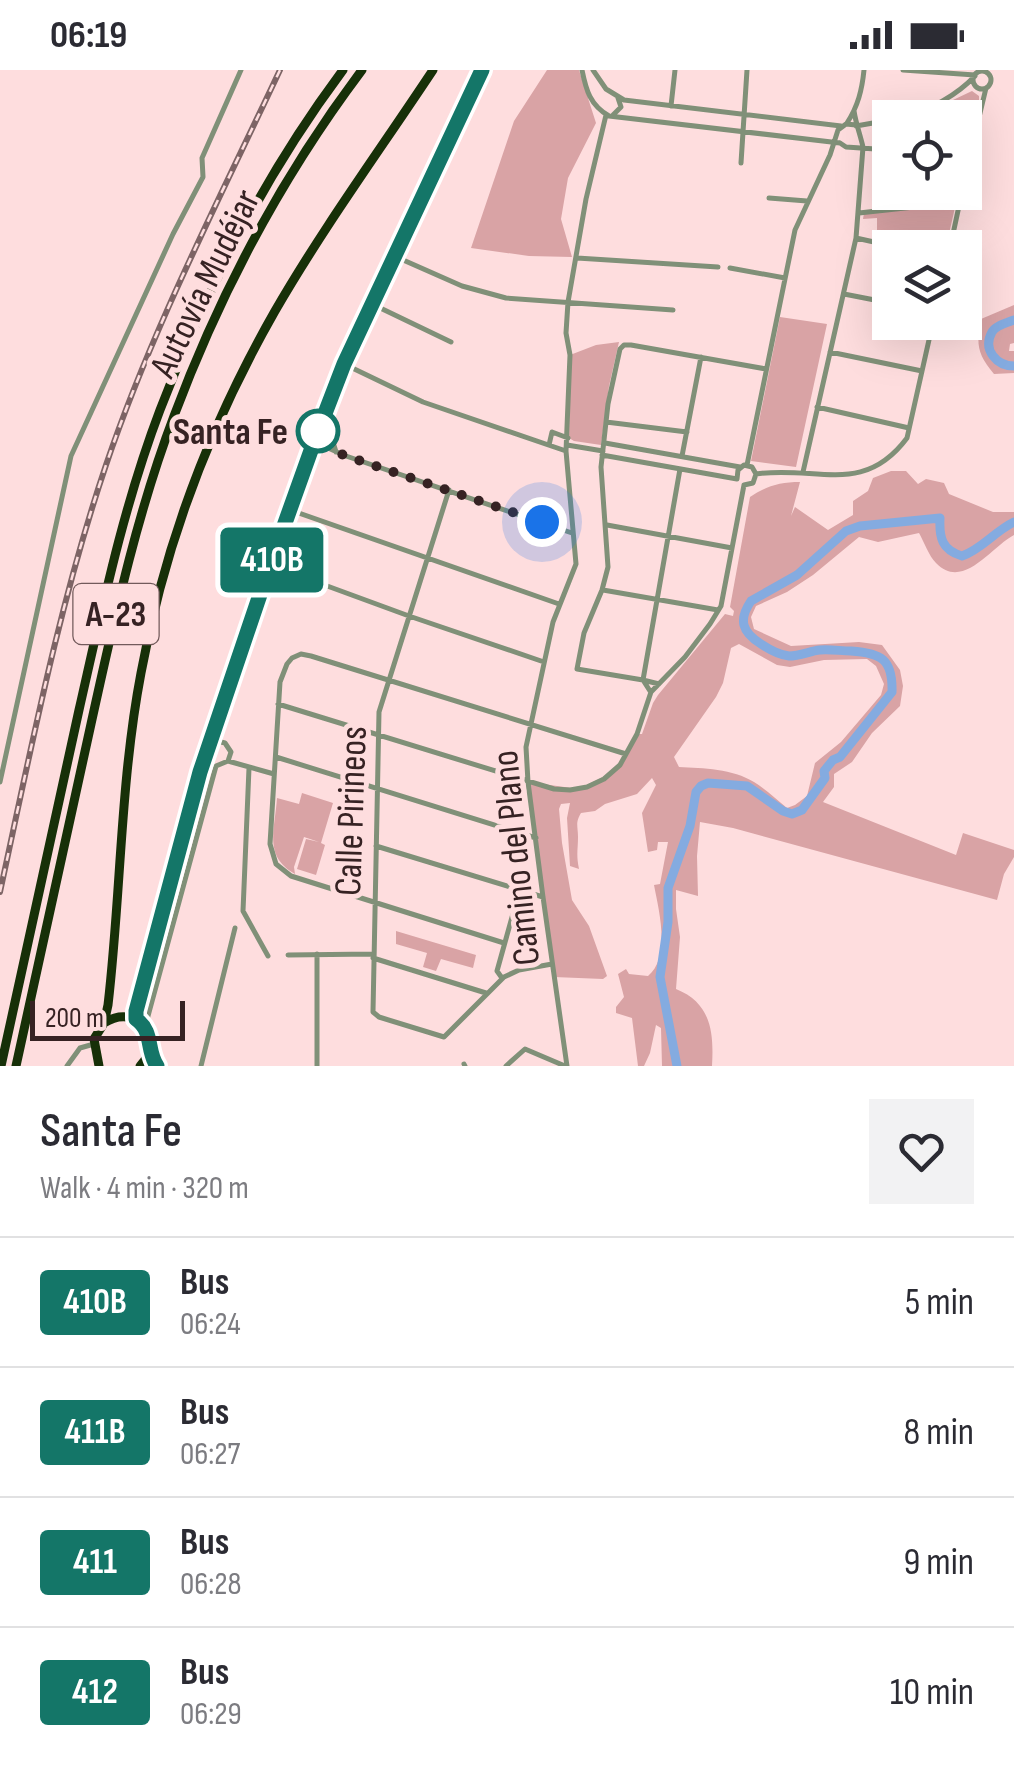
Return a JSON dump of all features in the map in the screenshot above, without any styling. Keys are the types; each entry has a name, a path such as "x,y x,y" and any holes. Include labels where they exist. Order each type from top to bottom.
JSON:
{"highway":[{"name":"Autovía Mudéjar","path":"1,1066 104,598 129,502 159,413 190,335 236,240 289,150 343,70"},
{"name":"Autovía Mudéjar","path":"16,1066 118,602 143,507 173,418 205,339 250,246 301,158 362,70"},
{"path":"104,1023 112,973 133,722 171,550 206,453 274,313 433,70"},
{"path":"140,1023 141,989 211,740 314,442 371,304 482,70"},
{"path":"101,1064 94,1044 98,1030 117,1016 126,1016 140,1023 150,1036 150,1053 140,1066"}],"street":[{"path":"0,782 71,456 203,178 202,158 241,70"},
{"path":"582,70 590,99 606,114 872,147"},
{"path":"593,70 621,107 618,112 606,114"},
{"path":"670,106 675,70"},
{"path":"742,163 747,70"},
{"path":"737,478 766,369 795,230 854,111 862,91 864,70"},
{"path":"903,70 958,75 987,72 991,78"},
{"path":"982,103 996,70"},
{"path":"976,86 978,73"},
{"path":"944,100 978,73"},
{"path":"958,75 965,86"},
{"path":"965,86 986,88"},
{"path":"606,114 602,99 616,96 745,115 844,125 872,123"},
{"path":"803,472 856,238 863,146 854,111"},
{"name":"Camino del Plano","path":"566,1066 526,747 559,604 576,564 567,445 568,302 606,114"},
{"path":"855,146 872,126"},
{"path":"770,198 807,201"},
{"path":"858,213 886,210"},
{"path":"856,238 872,241"},
{"path":"394,256 462,286 506,298 673,310"},
{"path":"577,258 718,267"},
{"path":"730,268 784,278"},
{"path":"844,294 872,299"},
{"path":"371,304 451,342"},
{"path":"756,474 803,472 845,476 884,461 907,438 929,340"},
{"path":"659,684 577,669 584,634 608,567 602,453 608,404 622,347 631,345 766,369"},
{"path":"830,352 922,370"},
{"path":"682,456 701,357"},
{"path":"344,364 423,402 548,444 737,478 744,485"},
{"path":"817,408 909,428"},
{"path":"606,422 686,432"},
{"path":"319,430 333,442 336,452"},
{"path":"548,444 552,432 567,445"},
{"path":"314,442 572,533"},
{"path":"604,443 752,467 756,474 753,483 744,485"},
{"path":"651,692 644,680 680,469"},
{"path":"278,704 528,782 559,790 587,787 613,772 637,734 651,692 685,657 718,610 744,485"},
{"name":"Calle Pirineos","path":"450,490 379,712 373,1012 379,1018 444,1037 486,993"},
{"path":"290,510 559,604"},
{"path":"606,524 732,548"},
{"path":"270,565 544,662"},
{"path":"602,590 718,610"},
{"path":"504,943 281,870 271,853 278,693 286,664 301,654 626,754"},
{"path":"211,740 225,743 231,752 228,761"},
{"path":"276,757 536,838"},
{"path":"140,1023 216,766 228,761 275,774"},
{"path":"250,768 242,911 268,956"},
{"path":"376,846 543,897"},
{"path":"503,978 497,971 519,892"},
{"path":"201,1066 236,928"},
{"path":"317,954 317,1066"},
{"path":"288,955 373,956 486,993 518,970 552,964"},
{"path":"67,1066 80,1048 94,1044"},
{"path":"506,1066 525,1049 566,1066"},
{"path":"150,1053 158,1066"}],"shaded area":[{"path":"547,70 579,70 596,123 568,178 561,219 572,257 471,248 514,121"},
{"path":"972,91 979,96 979,100 953,100"},
{"path":"954,210 950,230 877,230 877,218 863,219 864,213"},
{"path":"1014,305 1014,343 1009,351 1014,351 1014,373 994,374 984,360 979,348 982,319"},
{"path":"780,317 827,324 796,467 751,461"},
{"path":"619,342 601,445 574,441 569,438 570,355"},
{"path":"891,471 906,471 918,484 926,479 944,483 949,494 993,512 1014,512 1014,535 976,564 956,572 936,563 919,533 878,542 859,537 813,575 756,606 751,617 754,629 791,646 859,642 882,645 900,670 900,706 872,733 852,762 834,774 834,787 823,802 956,855 963,833 1014,850 997,900 700,822 698,896 676,890 680,937 676,989 697,1002 708,1020 712,1066 662,1066 661,1028 656,1025 650,1053 644,1066 638,1066 632,1018 616,1013 624,997 618,974 626,969 629,974 648,976 659,957 661,933 654,885 660,884 668,842 658,842 657,850 648,852 642,813 656,785 652,778 637,794 581,813 577,825 579,869 570,866 570,803 561,804 559,809 572,900 589,926 607,976 603,979 554,977 528,782 579,789 613,772 637,734 642,734 658,695 725,614 733,616 730,607 750,497 774,485 800,482 791,516 795,507 828,530 853,515 853,501 868,491 873,478","holes":["739,644 777,665 867,659 876,666 884,684 881,695 841,742 815,763 807,796 787,808 746,778 718,770 679,767 674,757 716,697 731,648"]},
{"path":"302,793 333,803 316,875 297,869 306,839 319,842 304,837 295,874 278,859 273,841 277,798 299,804"},
{"path":"396,931 476,955 473,968 441,959 436,971 423,967 427,953 396,944"}],"waterway":[{"path":"1014,320 999,326 989,339 993,356 1014,366"},
{"path":"677,1066 660,977 668,922 668,888 690,826 696,792 708,783 747,786 783,811 792,814 802,810 825,778 824,771 892,692 890,672 877,656 828,650 789,656 764,646 744,625 744,614 751,601 797,575 846,531 860,526 940,518 943,542 962,556 1014,522"}],"railway":[{"path":"0,892 60,623 106,465 165,315 280,70"}],"bus line":[{"name":"410B","path":"157,1066 150,1053 148,1032 136,1019 136,1011 200,772 344,364 482,70"}],"place":[{"name":"Santa Fe","path":"318,431"}],"route":[{"path":"318,431 330,438 336,452 542,522"}]}
